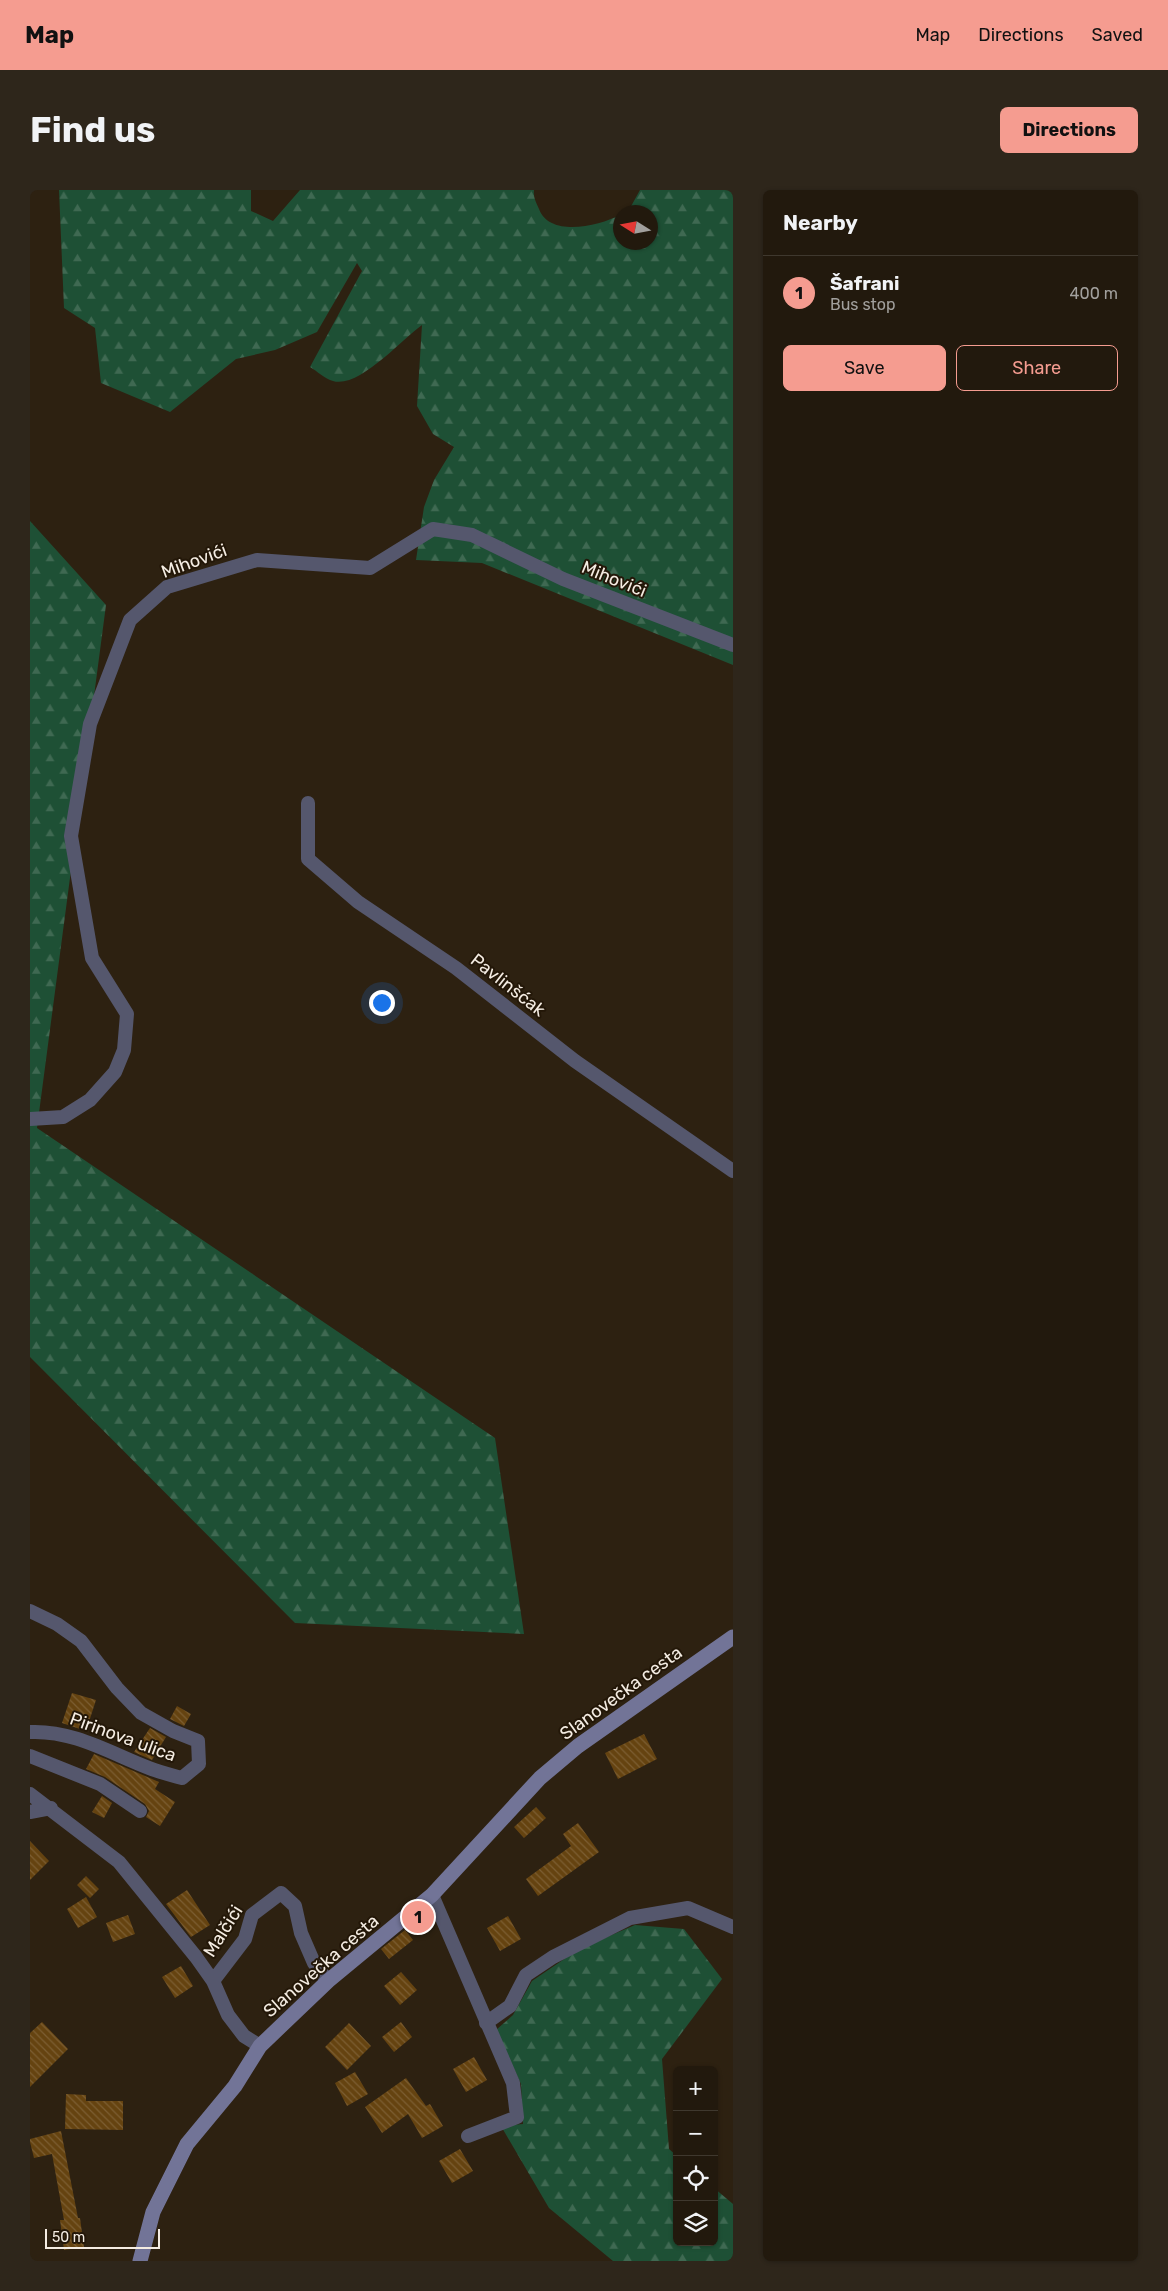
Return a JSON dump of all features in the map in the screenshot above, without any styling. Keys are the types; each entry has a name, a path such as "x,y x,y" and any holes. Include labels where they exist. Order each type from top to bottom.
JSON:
{"street":[{"name":"Mihovići","path":"30,1119 63,1117 90,1100 114,1072 124,1050 127,1014 92,958 71,836 90,724 130,620 167,587 257,560 370,568 433,529 472,535 563,579 733,645"},
{"name":"Pavlinšćak","path":"308,803 308,859 358,902 456,968 574,1061 733,1171"},
{"name":"Pirinova ulica","path":"30,1611 57,1624 82,1640 116,1688 142,1714 173,1731 198,1741 199,1764 182,1778 149,1768 101,1746 65,1734 30,1732"},
{"name":"Slanovečka cesta","path":"140,2261 153,2212 187,2144 235,2086 260,2046 328,1982 432,1895 540,1778 578,1746 733,1637"},
{"path":"30,1756 100,1784 140,1811"},
{"path":"30,1794 51,1808 119,1862 196,1956 213,1981 228,2015 244,2036 260,2046"},
{"path":"30,1812 51,1808"},
{"name":"Malčići","path":"213,1981 245,1939 252,1915 281,1893 295,1906 301,1933 314,1963 328,1982"},
{"path":"432,1895 513,2083 517,2117 468,2136"},
{"path":"486,2023 510,2006 526,1975 553,1957 630,1918 688,1908 733,1927"}],"green space":[{"path":"59,190 251,190 251,211 273,221 300,190 534,190 534,197 539,209 545,218 553,224 564,227 588,226 613,218 613,250 658,250 658,205 632,205 640,190 733,190 733,665 482,563 416,560 424,507 434,480 454,447 433,434 417,406 422,325 380,361 355,377 344,381 333,381 310,367 362,271 357,263 317,332 275,350 236,359 170,412 101,383 95,328 64,308"},
{"path":"30,521 106,605 37,1128 495,1438 524,1634 295,1623 30,1357"},
{"path":"635,1925 684,1929 722,1979 662,2059 669,2149 673,2152 673,2246 718,2246 718,2191 733,2204 733,2261 613,2261 549,2208 501,2126 523,2124 521,2084 496,2030 513,2015 532,1981 579,1949"}],"building":[{"path":"72,1693 96,1700 86,1731 62,1723"},
{"path":"177,1706 191,1714 184,1726 170,1719"},
{"path":"150,1728 166,1737 152,1760 134,1752"},
{"path":"644,1734 657,1759 618,1779 605,1753"},
{"path":"94,1754 159,1782 155,1789 175,1802 160,1826 146,1817 149,1811 145,1804 105,1777 86,1769"},
{"path":"102,1796 112,1803 104,1818 92,1812"},
{"path":"536,1807 546,1818 524,1838 514,1827"},
{"path":"578,1823 599,1852 538,1896 526,1879 571,1846 563,1834"},
{"path":"30,1841 49,1861 30,1880"},
{"path":"86,1876 99,1889 90,1898 77,1885"},
{"path":"187,1890 210,1925 191,1937 166,1904"},
{"path":"86,1897 97,1917 78,1928 67,1909"},
{"path":"128,1915 135,1934 113,1942 106,1923"},
{"path":"508,1916 521,1939 500,1951 487,1928"},
{"path":"405,1930 413,1940 389,1959 381,1949"},
{"path":"181,1966 193,1986 175,1998 162,1977"},
{"path":"401,1972 417,1990 400,2005 384,1986"},
{"path":"42,2022 68,2049 30,2087 30,2033"},
{"path":"401,2022 412,2037 394,2052 382,2037"},
{"path":"349,2023 371,2046 347,2070 325,2047"},
{"path":"474,2057 487,2080 466,2092 453,2069"},
{"path":"355,2072 368,2094 347,2106 335,2083"},
{"path":"406,2078 426,2106 430,2104 443,2126 422,2138 408,2114 382,2133 365,2107"},
{"path":"66,2094 86,2095 86,2101 123,2101 123,2130 65,2129"},
{"path":"61,2131 78,2218 80,2218 84,2247 64,2250 60,2220 64,2220 52,2154 34,2158 30,2142 30,2139"},
{"path":"460,2149 473,2171 452,2183 439,2161"}],"place":[{"name":"Šafrani","path":"418,1917"}]}
